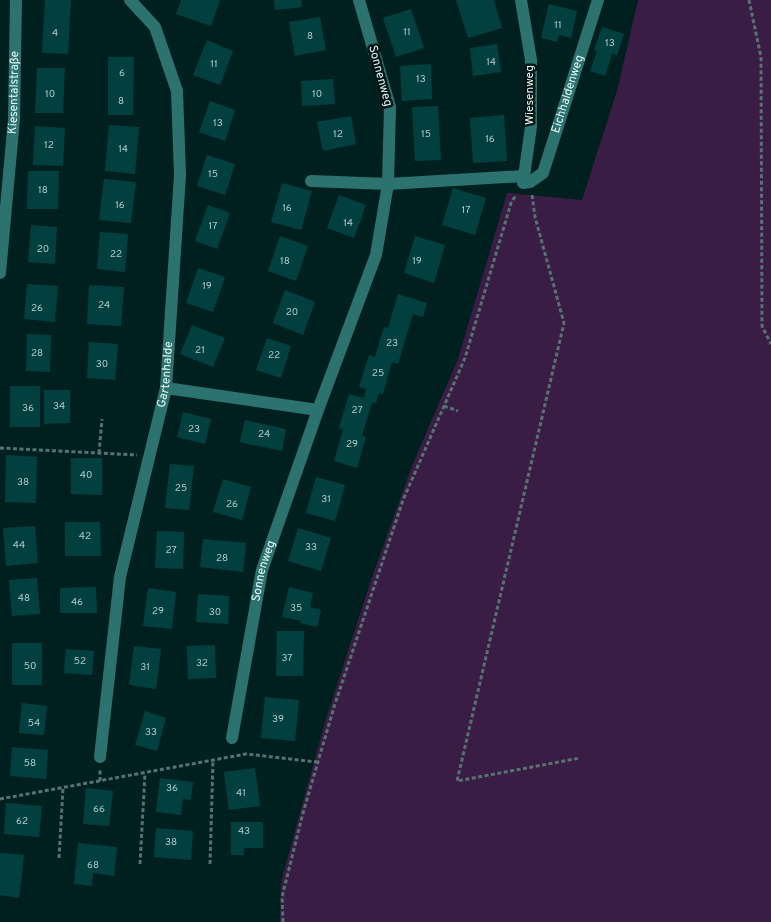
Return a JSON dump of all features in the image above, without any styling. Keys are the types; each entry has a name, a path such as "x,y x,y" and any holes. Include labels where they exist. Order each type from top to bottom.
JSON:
{"street":[{"name":"Kiesentalstraße","path":"0,273 14,119 16,0"},
{"name":"Gartenhalde","path":"100,757 120,577 166,388 180,175 177,92 155,27 130,0"},
{"name":"Sonnenweg","path":"232,738 262,570 318,410 376,255 388,184 390,106 358,0"},
{"name":"Wiesenweg","path":"521,0 531,60 530,127 526,180"},
{"name":"Eichhaldenweg","path":"526,180 543,173 598,0"},
{"path":"311,181 388,184 526,180"},
{"path":"166,388 318,410"}],"path":[{"path":"749,0 761,57 762,326 771,344"},
{"path":"283,922 282,898 317,762 377,574 403,500 465,358 511,203 526,180"},
{"path":"526,180 534,217 564,323 456,781 580,758"},
{"path":"444,406 458,411"},
{"path":"99,453 102,419"},
{"path":"0,448 150,456"},
{"path":"0,799 246,754 317,762"},
{"path":"210,864 213,760"},
{"path":"140,864 145,773"},
{"path":"59,858 63,788"}],"shaded area":[{"path":"638,0 771,0 771,922 280,922 281,882 325,722 371,580 412,466 458,359 507,193 582,200 617,91"}],"building":[{"path":"45,0 71,0 68,54 42,53"},
{"path":"181,0 220,0 211,26 176,14"},
{"path":"274,0 301,0 302,7 275,10"},
{"path":"456,0 494,0 502,28 468,38"},
{"path":"549,4 577,11 571,38 559,35 557,42 541,38"},
{"path":"411,9 424,48 396,57 383,18"},
{"path":"320,17 326,50 295,56 289,22"},
{"path":"602,27 624,34 617,55 612,54 605,76 590,71 597,51 594,50"},
{"path":"207,40 233,51 220,85 193,75"},
{"path":"497,44 501,72 473,76 470,48"},
{"path":"108,57 134,57 133,115 108,115"},
{"path":"431,64 432,99 402,101 400,66"},
{"path":"37,68 65,68 63,113 35,113"},
{"path":"333,79 335,104 302,106 301,81"},
{"path":"210,101 235,110 225,141 199,132"},
{"path":"438,106 441,160 415,161 412,107"},
{"path":"504,115 507,161 473,163 470,118"},
{"path":"351,116 356,144 323,151 317,122"},
{"path":"109,125 139,127 135,174 105,171"},
{"path":"35,126 65,128 63,166 33,165"},
{"path":"207,155 235,164 225,195 197,186"},
{"path":"28,171 59,171 58,209 27,209"},
{"path":"104,179 136,182 131,223 99,220"},
{"path":"282,183 312,191 301,230 271,222"},
{"path":"453,188 486,198 475,235 442,225"},
{"path":"339,195 366,205 354,238 327,228"},
{"path":"208,205 230,213 217,249 195,241"},
{"path":"31,225 57,227 55,264 28,262"},
{"path":"100,232 128,234 125,272 97,269"},
{"path":"280,236 308,246 296,281 268,271"},
{"path":"415,236 445,245 434,283 404,273"},
{"path":"198,268 225,277 213,312 186,303"},
{"path":"27,284 58,286 55,322 24,319"},
{"path":"89,285 124,287 121,326 87,324"},
{"path":"285,290 315,302 303,335 273,323"},
{"path":"398,294 427,303 423,317 413,314 398,364 392,362 383,394 379,393 376,403 372,402 362,436 366,437 357,468 334,461 343,430 339,428 349,394 364,398 366,389 359,387 369,355 375,357 384,327 388,328"},
{"path":"192,325 225,338 213,367 180,354"},
{"path":"27,334 51,335 50,372 26,371"},
{"path":"267,338 291,346 281,378 256,370"},
{"path":"89,342 118,344 115,380 87,378"},
{"path":"10,386 40,386 40,427 10,427"},
{"path":"44,390 70,390 70,423 44,424"},
{"path":"183,412 211,419 205,444 177,437"},
{"path":"245,420 286,429 282,451 240,442"},
{"path":"6,455 37,457 36,503 5,502"},
{"path":"71,458 102,458 102,495 71,494"},
{"path":"170,464 194,466 189,510 165,508"},
{"path":"316,477 345,485 335,521 306,513"},
{"path":"223,479 251,487 242,520 213,512"},
{"path":"65,522 100,522 101,556 65,556"},
{"path":"35,526 38,563 6,566 3,528"},
{"path":"298,528 331,538 321,571 288,561"},
{"path":"157,531 184,532 183,569 155,568"},
{"path":"203,539 246,543 243,572 200,567"},
{"path":"37,578 40,614 12,616 9,580"},
{"path":"96,587 97,613 60,613 60,588"},
{"path":"289,587 313,593 310,607 321,610 317,627 282,617"},
{"path":"148,588 176,592 172,629 143,626"},
{"path":"198,594 229,596 228,624 196,622"},
{"path":"277,631 304,631 303,676 276,676"},
{"path":"12,643 42,643 42,685 12,685"},
{"path":"215,645 216,678 188,679 187,646"},
{"path":"134,646 161,649 156,689 129,685"},
{"path":"66,649 94,651 92,675 64,673"},
{"path":"265,697 299,700 295,741 261,738"},
{"path":"22,703 47,706 44,735 19,733"},
{"path":"145,711 166,718 157,751 135,745"},
{"path":"12,747 48,750 46,779 10,776"},
{"path":"255,768 260,806 229,810 224,772"},
{"path":"160,778 193,782 191,800 183,799 181,815 156,812"},
{"path":"86,788 113,791 109,826 83,824"},
{"path":"6,803 42,806 39,837 4,834"},
{"path":"231,822 263,822 263,848 244,848 244,855 231,855"},
{"path":"156,828 193,831 191,860 154,857"},
{"path":"78,843 117,847 114,876 93,873 92,886 74,884"},
{"path":"0,853 24,855 19,898 0,895"}]}
